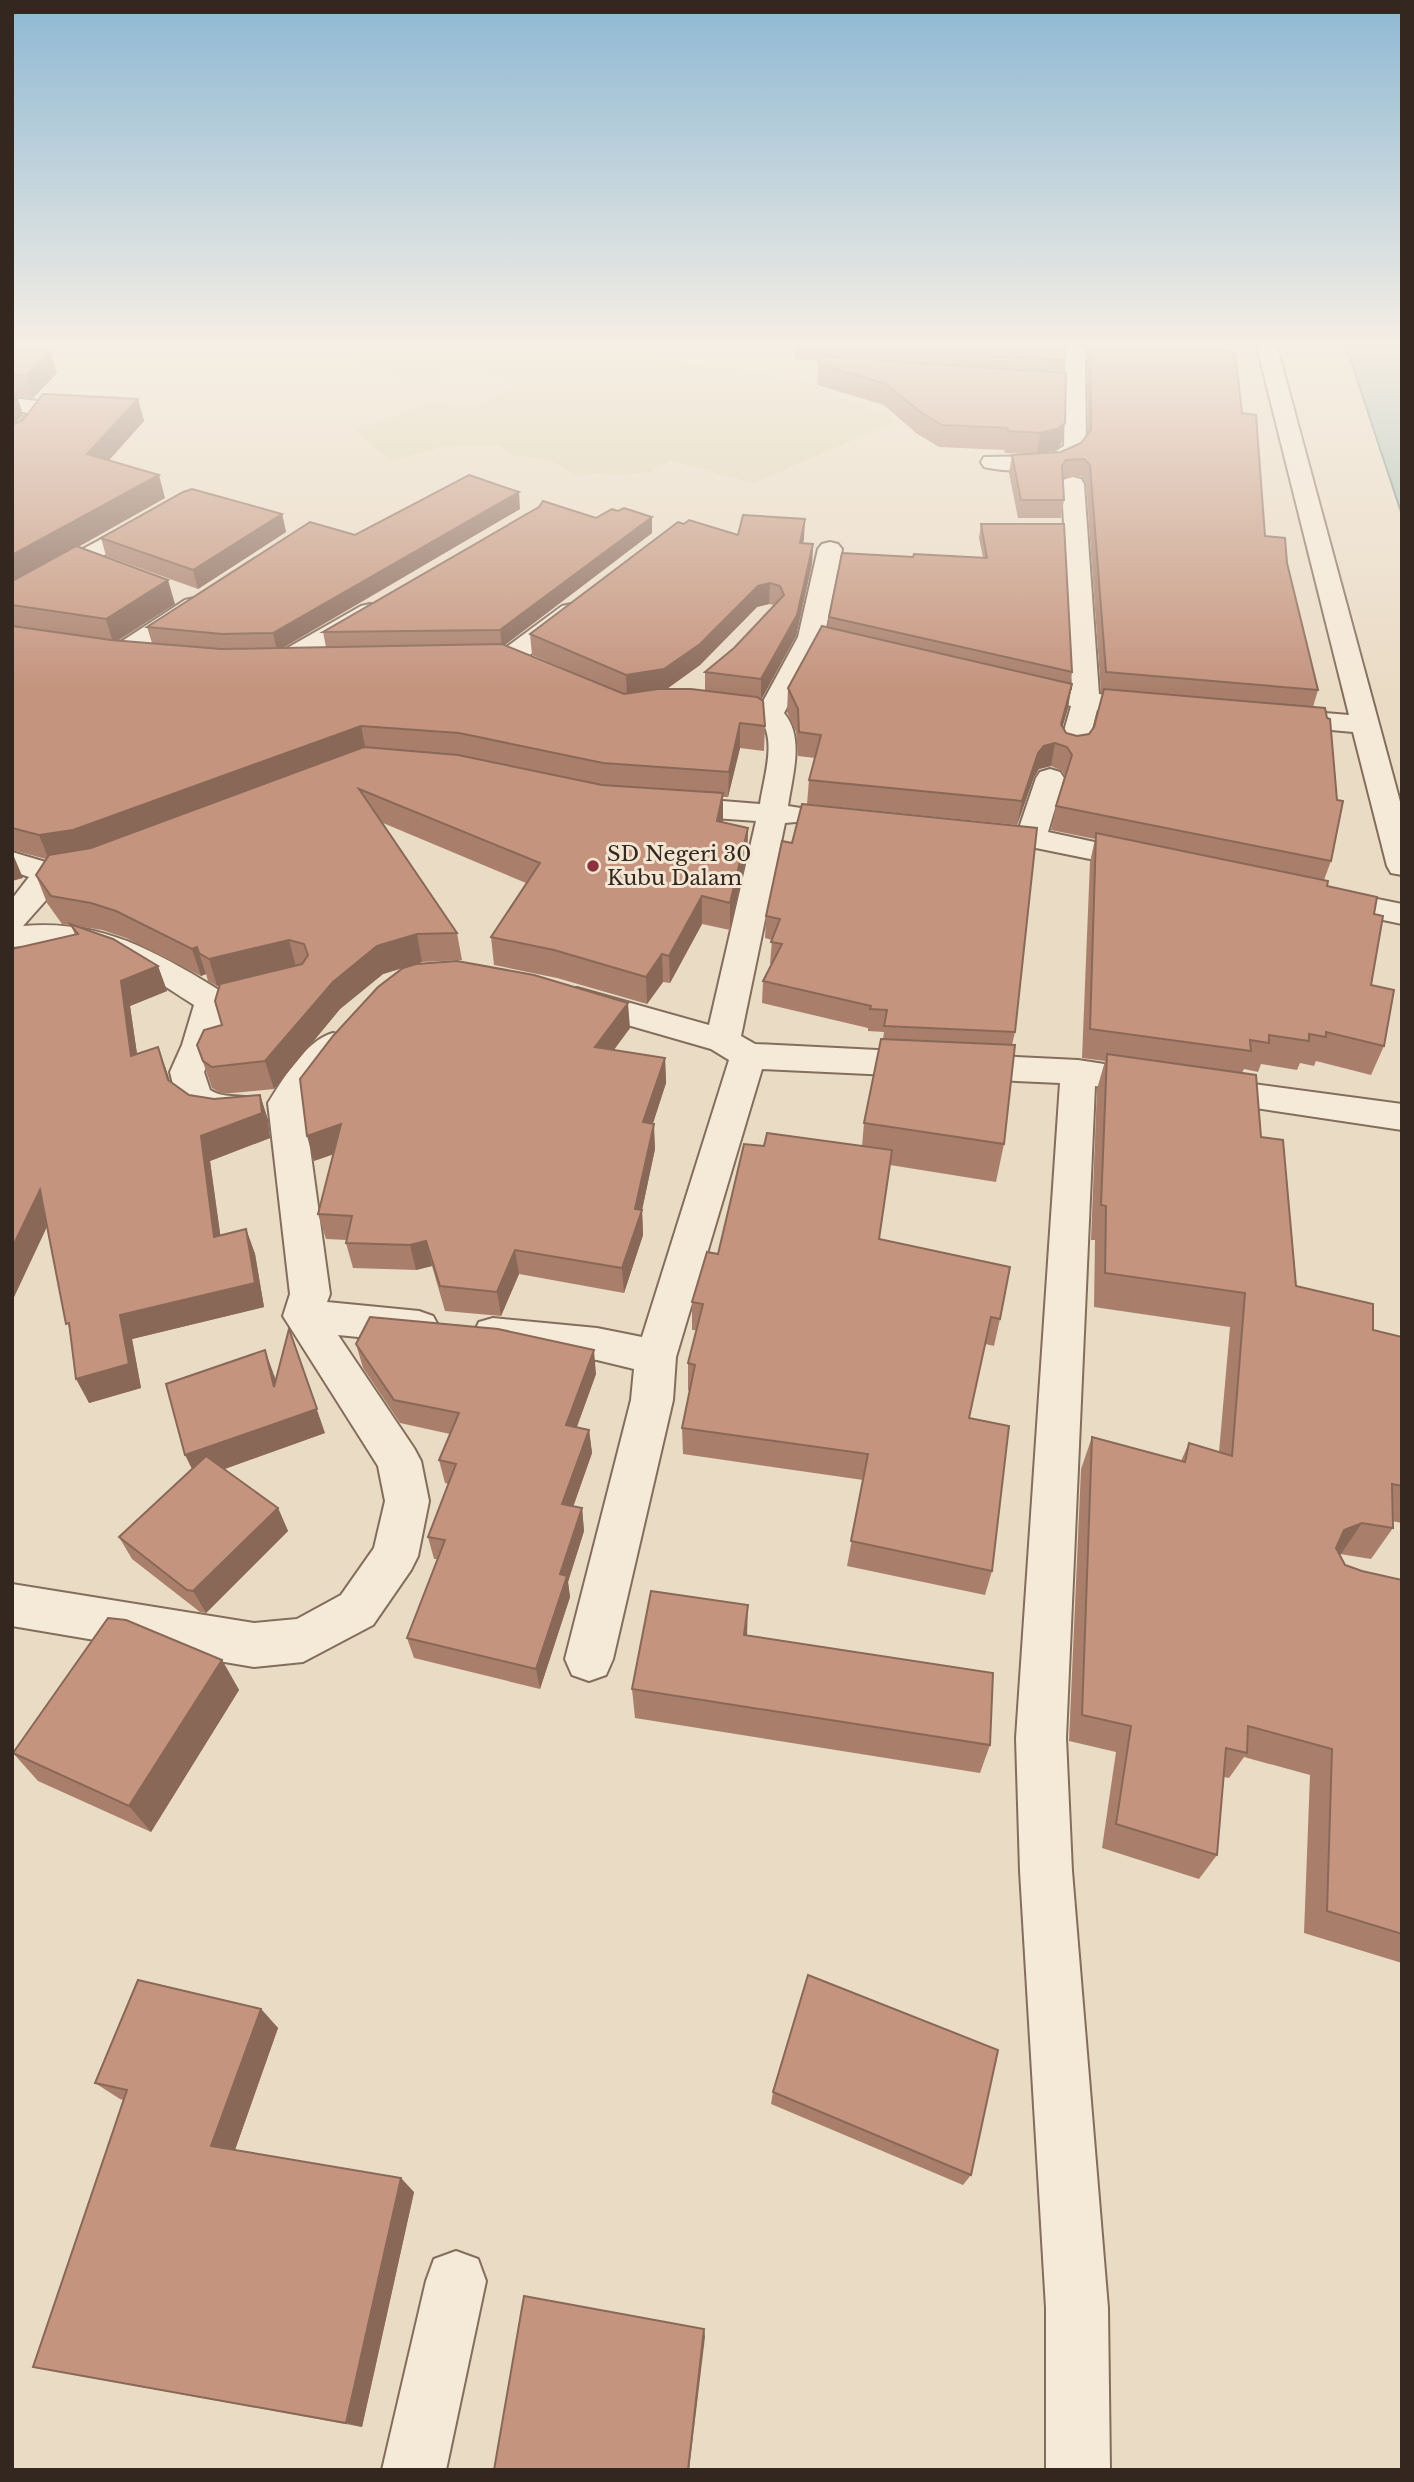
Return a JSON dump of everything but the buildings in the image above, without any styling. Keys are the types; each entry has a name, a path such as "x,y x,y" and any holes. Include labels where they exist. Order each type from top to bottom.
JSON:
{"street":[{"path":"992,462 1062,459"},
{"path":"1296,459 1402,866"},
{"path":"1073,484 1086,701 1073,749"},
{"path":"12,597 95,563 169,509"},
{"path":"1047,528 1075,528"},
{"path":"770,714 811,637 830,549"},
{"path":"119,654 205,598 176,593"},
{"path":"508,662 594,593"},
{"path":"339,660 273,662 390,599"},
{"path":"811,637 889,655"},
{"path":"93,650 160,658"},
{"path":"994,680 1086,701 1179,709"},
{"path":"589,1658 652,1400 656,1357 736,1049 782,747 779,724 770,714 684,703"},
{"path":"1245,715 1365,725"},
{"path":"1031,838 1050,778"},
{"path":"642,803 829,818"},
{"path":"953,831 1031,838 1174,867"},
{"path":"12,861 47,873 89,866 114,856"},
{"path":"12,919 36,892 47,873"},
{"path":"1294,892 1402,915"},
{"path":"12,937 43,934 79,936 125,952 224,998 187,1072 194,1097 215,1110 286,1103"},
{"path":"539,988 736,1049 1078,1072 1402,1117"},
{"path":"303,1316 310,1294 286,1103 306,1074 356,1020"},
{"path":"1078,1072 1041,1738 1046,1871 1077,2308 1078,2470"},
{"path":"303,1316 597,1345 656,1357"},
{"path":"12,1605 254,1645 303,1640 357,1610 395,1556 407,1501 399,1461 303,1316"},
{"path":"414,2470 456,2281"}],"shaded area":[{"path":"543,459 810,459 754,483 670,461 651,472 576,476 561,465"},
{"path":"1383,459 1402,459 1402,515"}],"place":[{"name":"SD Negeri 30 Kubu Dalam","path":"593,866"}]}
